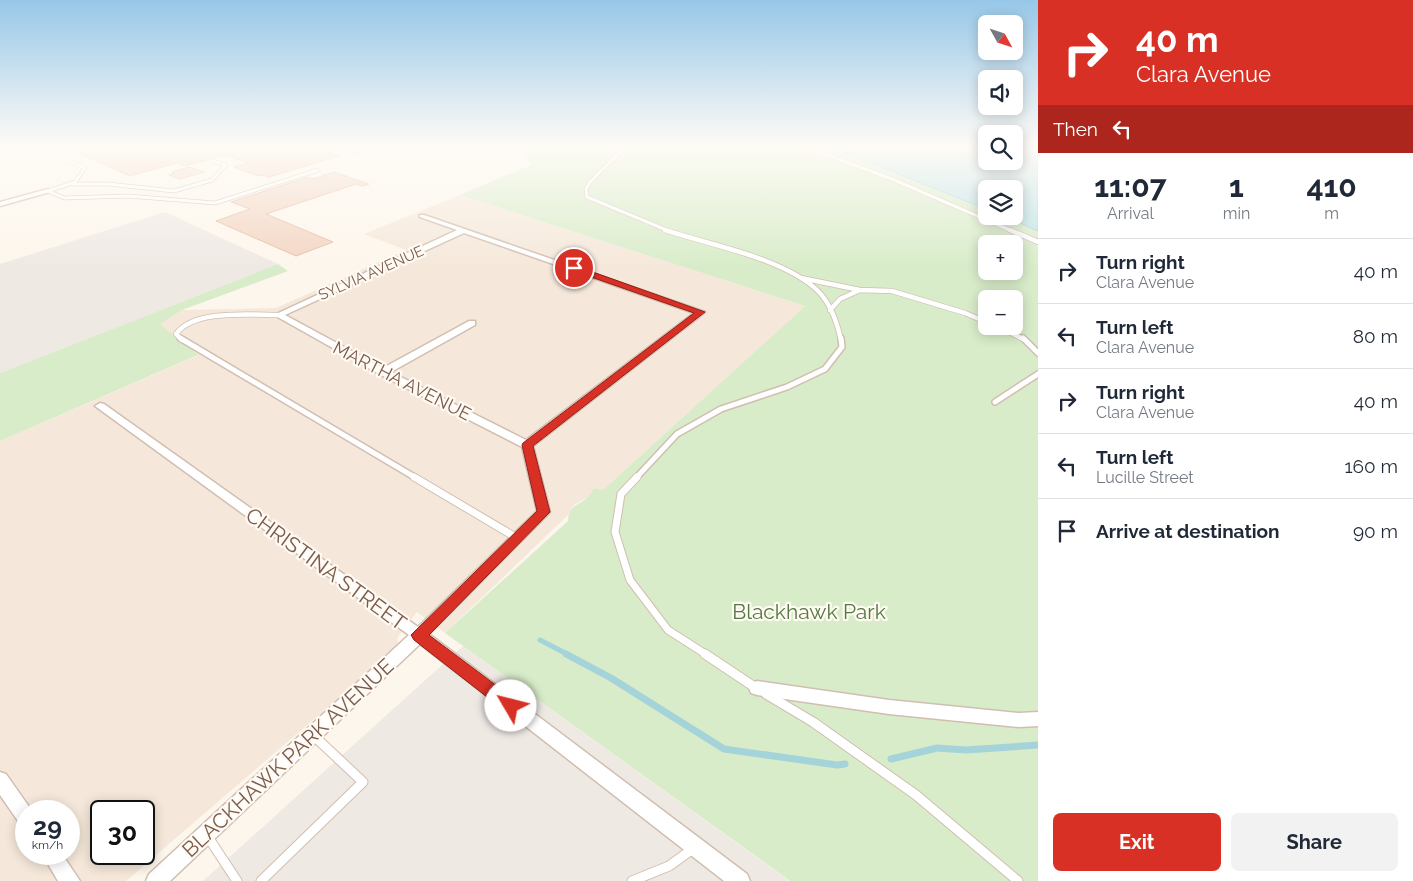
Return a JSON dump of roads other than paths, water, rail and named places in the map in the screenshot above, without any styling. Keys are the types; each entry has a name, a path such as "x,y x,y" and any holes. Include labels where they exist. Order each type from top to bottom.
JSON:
{"street":[{"path":"0,204 48,191"},
{"path":"422,216 701,312 528,445"},
{"name":"SYLVIA AVENUE","path":"278,315 464,230"},
{"name":"MARTHA AVENUE","path":"278,315 383,372 528,445"},
{"path":"383,372 472,322"},
{"name":"CHRISTINA STREET","path":"100,406 419,635 740,881"},
{"name":"BLACKHAWK PARK AVENUE","path":"156,881 419,635 544,512 528,445"},
{"path":"757,688 889,707 1018,720 1038,718"},
{"path":"0,780 15,802"},
{"path":"59,865 70,881"}],"lane":[{"path":"48,191 66,186"},
{"path":"128,186 174,191 191,186"},
{"path":"48,191 64,198 128,196 215,203 268,186"},
{"path":"588,186 586,197 615,211 773,265 799,277 860,290 892,291 966,313 978,318"},
{"path":"908,186 1038,242"},
{"path":"799,277 818,292 838,323 842,347 824,369 787,388 721,409 677,434 621,494 615,532 630,580 668,630 813,722 916,795 1018,881"},
{"path":"830,310 840,298 860,290"},
{"path":"278,315 206,317 188,322 178,329 176,334 182,340 517,538"},
{"path":"1016,335 1024,339 1038,353"},
{"path":"995,402 1038,374"},
{"path":"261,881 363,782 313,734"},
{"path":"206,835 237,881"},
{"path":"632,881 670,866 695,847"}],"water":[{"path":"929,186 978,186 978,206"},
{"path":"1023,186 1038,186 1038,231 1023,224"}],"waterway":[{"path":"540,640 569,655"},
{"path":"566,654 611,678 724,749 837,765 845,764"},
{"path":"891,759 937,748 966,750 1038,745"}],"park label":[{"name":"Blackhawk Park","path":"809,612"}]}
